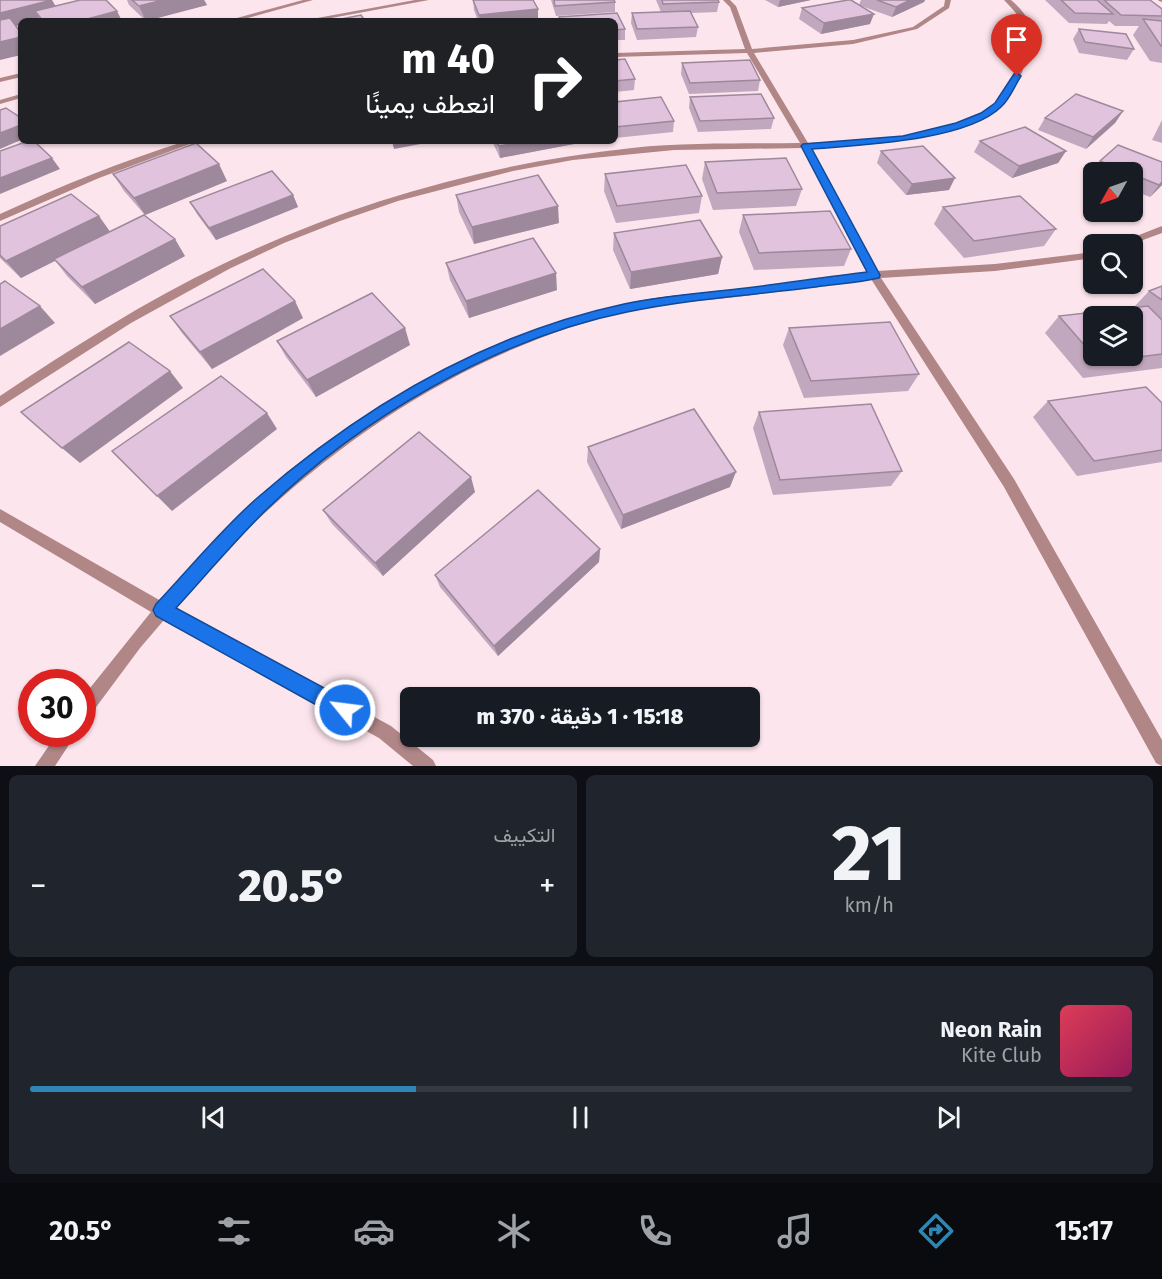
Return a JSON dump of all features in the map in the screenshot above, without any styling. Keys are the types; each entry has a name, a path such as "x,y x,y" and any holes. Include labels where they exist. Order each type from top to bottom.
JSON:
{"street":[{"path":"241,18 310,0"},
{"path":"321,18 426,0"},
{"path":"726,0 733,6 749,51 806,146 874,275 1009,483 1162,757"},
{"path":"618,55 749,51 853,42 915,28 947,7 948,0"},
{"path":"0,402 82,347 184,288 260,251 320,226 417,192 564,158 636,150 708,146 806,146 903,139 960,125 984,115 999,105 1017,76 1028,44 1026,19 1007,0"},
{"path":"0,80 18,76"},
{"path":"0,102 18,97"},
{"path":"0,218 59,190 184,144"},
{"path":"1143,236 1162,229"},
{"path":"96,693 124,654 162,610 260,506 324,452 386,408 447,373 516,341 566,323 625,308 684,297 744,292 874,275 1013,266 1083,256"},
{"path":"0,515 162,610 385,732 427,766"},
{"path":"44,766 58,747"}],"building":[{"path":"0,0 52,0 0,13"},
{"path":"80,0 106,0 117,11 91,18 41,18 35,11"},
{"path":"132,0 163,0 139,6"},
{"path":"473,0 533,0 538,9 479,15"},
{"path":"554,0 614,0 615,2 555,6"},
{"path":"662,0 718,0 719,2 663,4"},
{"path":"848,0 874,14 824,23 802,8"},
{"path":"877,0 910,0 896,7"},
{"path":"1061,0 1097,0 1113,14 1075,13"},
{"path":"1104,0 1150,0 1162,9 1162,16 1121,15"},
{"path":"690,11 698,27 637,29 632,13"},
{"path":"617,13 625,29 618,30 618,18 559,17"},
{"path":"361,15 363,18 346,18"},
{"path":"10,18 18,29 18,38 0,42 0,20"},
{"path":"1143,19 1162,21 1162,46 1161,46"},
{"path":"1079,29 1126,34 1134,49 1085,42"},
{"path":"625,59 635,79 618,81 618,60"},
{"path":"750,60 760,80 690,83 682,63"},
{"path":"761,94 774,118 700,121 690,97"},
{"path":"1076,94 1123,111 1093,137 1045,118"},
{"path":"661,97 674,121 618,127 618,102"},
{"path":"6,108 18,116 18,126 0,133 0,110"},
{"path":"1025,127 1066,151 1019,166 980,141"},
{"path":"20,144 37,144 52,158 0,178 0,151"},
{"path":"193,144 197,144 219,164 134,198 113,174"},
{"path":"1118,145 1162,162 1162,182 1159,185 1143,178 1143,162 1100,161"},
{"path":"923,146 955,178 912,184 881,151"},
{"path":"786,158 802,189 717,193 705,162"},
{"path":"686,165 702,196 617,206 605,174"},
{"path":"272,171 293,195 209,228 190,202"},
{"path":"538,175 558,206 472,227 456,195"},
{"path":"71,194 99,216 6,261 0,255 0,226"},
{"path":"1020,196 1056,229 974,241 943,207"},
{"path":"830,211 851,249 759,253 743,215"},
{"path":"144,215 175,239 82,287 54,259"},
{"path":"700,220 722,257 631,272 614,233"},
{"path":"533,238 556,273 466,301 446,263"},
{"path":"263,269 295,301 200,352 170,316"},
{"path":"5,281 40,306 0,329 0,284"},
{"path":"1162,286 1162,300 1149,291"},
{"path":"372,293 405,328 307,380 277,341"},
{"path":"1148,306 1162,320 1162,354 1143,356 1143,307"},
{"path":"1083,313 1083,344 1059,316"},
{"path":"890,322 919,374 811,381 789,328"},
{"path":"129,342 170,371 62,448 21,412"},
{"path":"221,376 267,413 157,496 112,451"},
{"path":"1146,387 1162,403 1162,450 1094,461 1048,401"},
{"path":"871,404 902,471 780,480 759,412"},
{"path":"694,409 736,472 623,515 588,447"},
{"path":"419,432 471,477 375,563 323,510"},
{"path":"538,490 600,549 494,646 435,575"}],"route":[{"path":"345,710 162,610 260,506 324,452 386,408 447,373 507,345 566,323 625,308 684,297 744,292 874,275 806,146 903,139 960,125 984,115 999,105 1017,76"}]}
